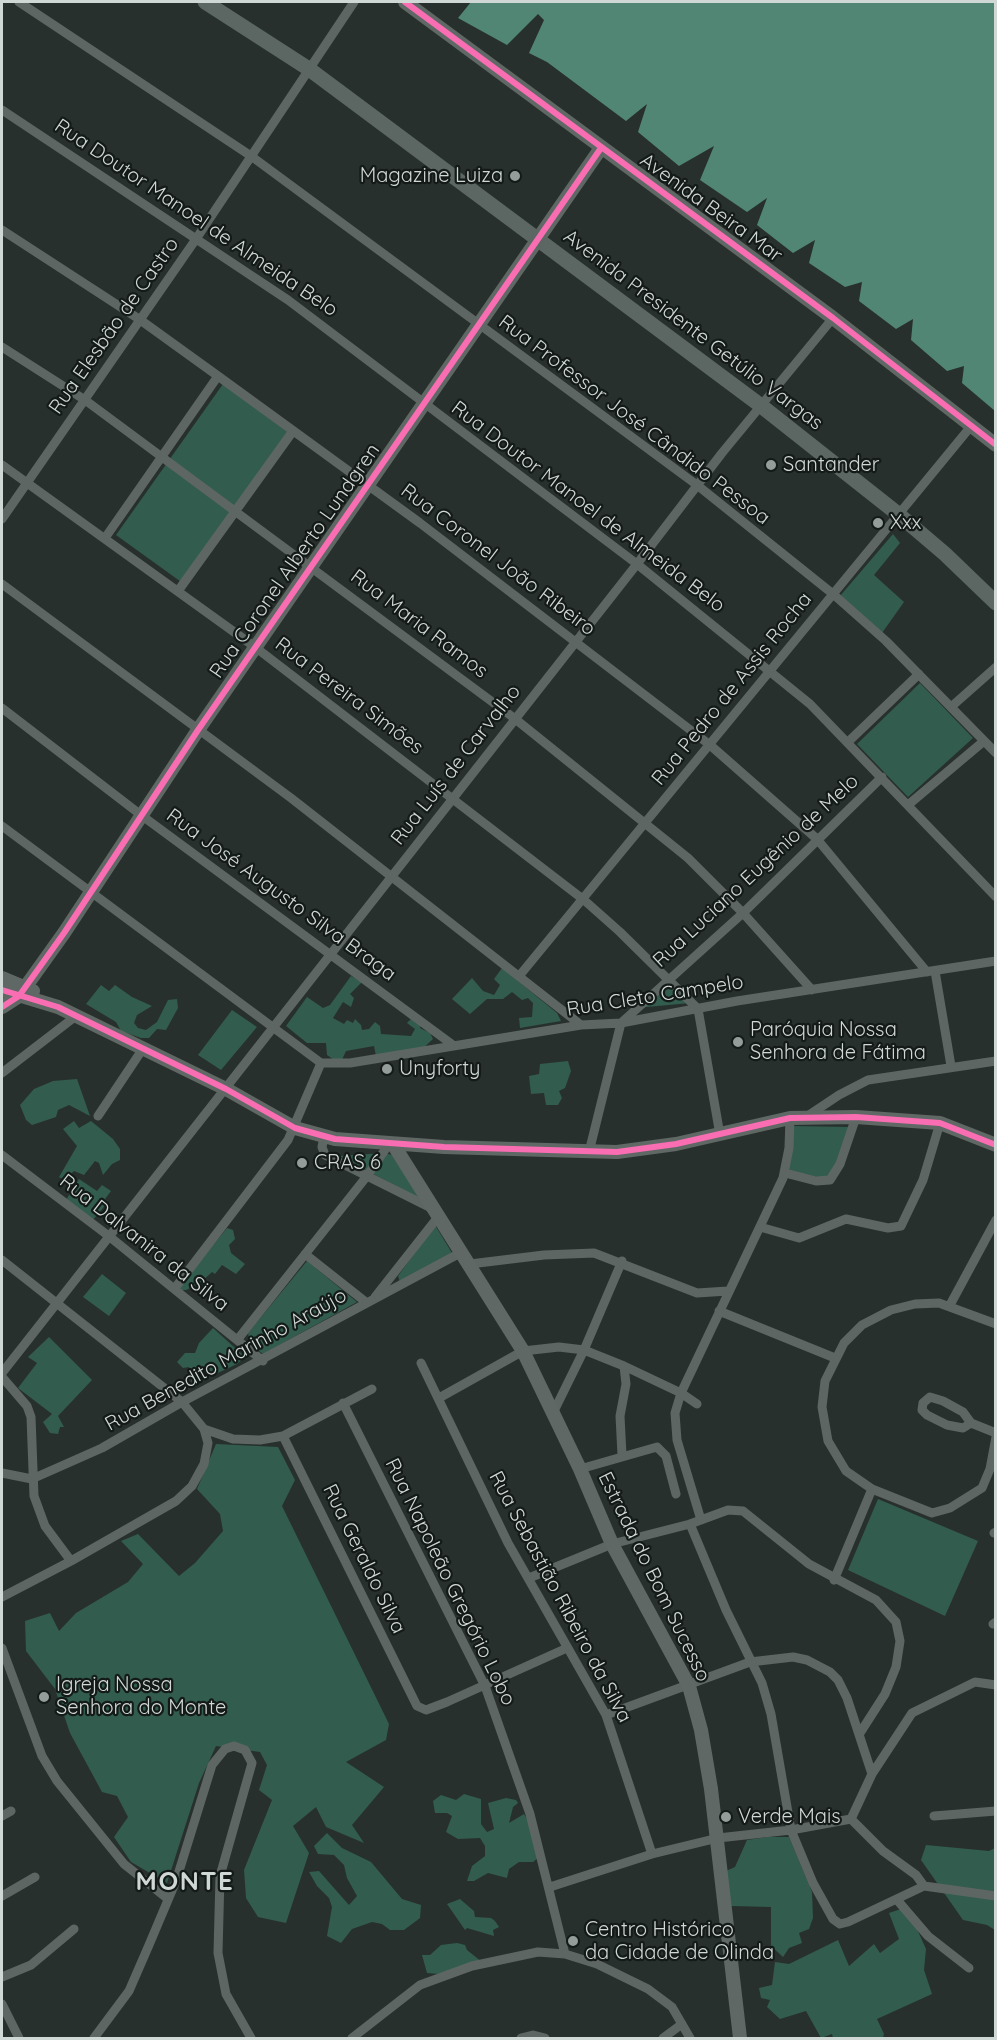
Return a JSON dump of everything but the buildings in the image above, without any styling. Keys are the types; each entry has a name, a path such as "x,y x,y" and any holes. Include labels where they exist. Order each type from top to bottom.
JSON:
{"main road":[{"name":"Avenida Presidente Getúlio Vargas","path":"205,2 309,69 760,405 898,514 964,571 996,603"}],"street":[{"name":"Rua Professor José Cândido Pessoa","path":"19,2 251,156 476,325 697,485 832,594 919,674 996,753"},
{"name":"Rua Elesbão de Castro","path":"2,519 196,239 354,2"},
{"name":"Avenida Beira Mar","path":"405,2 833,318 996,445"},
{"name":"Rua Doutor Manoel de Almeida Belo","path":"2,110 288,300 637,564 770,670 848,742 996,897"},
{"name":"Rua Coronel Alberto Lundgren","path":"22,992 198,730 313,567 476,325 601,148"},
{"name":"Rua Coronel João Ribeiro","path":"2,230 139,319 369,485 710,745 817,839 931,972"},
{"name":"Rua Luís de Carvalho","path":"2,1375 697,485 833,318"},
{"name":"Rua Maria Ramos","path":"2,347 85,400 514,718 688,858 743,913 812,990"},
{"path":"105,538 218,376"},
{"name":"Rua Pedro de Assis Rocha","path":"520,975 584,900 972,425"},
{"path":"178,591 293,431"},
{"name":"Rua Pereira Simões","path":"2,465 255,647 584,900 643,955 666,981 698,1009"},
{"path":"2,584 291,798 581,1025"},
{"path":"951,707 996,667"},
{"path":"848,742 919,674"},
{"name":"Rua José Augusto Silva Braga","path":"2,708 141,815 331,952 453,1045"},
{"path":"908,805 984,741"},
{"name":"Rua Luciano Eugênio de Melo","path":"621,1023 743,913 882,777"},
{"path":"2,826 321,1063 295,1128 246,1198 175,1288"},
{"name":"Rua Cleto Campelo","path":"321,1063 350,1063 581,1025 621,1023 812,990 996,962"},
{"path":"931,972 951,1066"},
{"path":"2,978 22,992 144,1047 295,1128 324,1137 391,1144 589,1152 636,1151 720,1135 790,1118 856,1117 940,1123 996,1145"},
{"path":"2,990 22,992"},
{"path":"2,1007 22,992"},
{"path":"698,1009 720,1135"},
{"path":"2,1071 76,1016"},
{"path":"589,1152 621,1023"},
{"path":"98,1116 144,1047"},
{"path":"806,1117 839,1095 868,1080 996,1061"},
{"path":"784,1173 816,1181 830,1180 840,1164 856,1117"},
{"path":"701,1520 676,1434 675,1413 681,1392 784,1173 790,1118"},
{"path":"760,1227 799,1238 846,1219 888,1228 901,1226 923,1180 940,1123"},
{"path":"305,1254 370,1302 436,1213 325,1155 322,1146 324,1137"},
{"path":"238,1339 391,1144"},
{"name":"Estrada do Bom Sucesso","path":"391,1144 470,1264 523,1351 580,1468 612,1544 689,1686 701,1730 718,1838 740,2038"},
{"name":"Rua Dalvanira da Silva","path":"2,1155 175,1288 263,1361"},
{"path":"950,1305 996,1220"},
{"name":"Rua Benedito Marinho Araújo","path":"32,1479 102,1448 182,1402 263,1361 462,1252"},
{"path":"470,1264 584,1252 622,1261 697,1293 728,1291"},
{"path":"2,1260 182,1402 204,1429 208,1443 204,1464 192,1486 176,1501 71,1561 2,1597"},
{"path":"553,1413 584,1350 622,1261"},
{"path":"972,1424 960,1428 942,1423 922,1410 924,1400 933,1397 951,1404 963,1412 972,1424 996,1435 990,1469 982,1488 951,1508 929,1513 872,1489 838,1461 825,1430 822,1393 835,1358 853,1332 891,1310 928,1302 950,1305 996,1324"},
{"path":"719,1311 835,1358"},
{"path":"439,1398 523,1351 559,1347 584,1350 624,1366 681,1392 697,1404"},
{"name":"Rua Sebastião Ribeiro da Silva","path":"421,1364 508,1543 606,1715 652,1854"},
{"path":"622,1455 620,1416 626,1384 624,1366"},
{"path":"2,1375 24,1400 29,1410 32,1479 40,1514 71,1561"},
{"path":"204,1429 232,1438 260,1440 283,1436 372,1389"},
{"name":"Rua Napoleão Gregório Lobo","path":"343,1403 485,1686 530,1814 565,1954"},
{"name":"Rua Geraldo Silva","path":"283,1436 417,1706 426,1710 485,1686"},
{"path":"580,1468 622,1455 660,1448 666,1456 676,1494"},
{"path":"2,1473 32,1479"},
{"path":"834,1580 872,1489"},
{"path":"529,1578 612,1544 690,1524 734,1509 748,1514 809,1564 834,1580 876,1600 891,1615 899,1631 898,1655 891,1682 860,1733"},
{"path":"690,1524 750,1662 762,1683 771,1714 792,1830 822,1901 838,1923 848,1922 924,1886 996,1896"},
{"path":"2,1648 42,1756 57,1781 124,1864 168,1899"},
{"path":"485,1686 567,1648"},
{"path":"606,1715 750,1662 793,1657 818,1664 831,1672 847,1698 872,1774"},
{"path":"851,1819 872,1774 912,1713 975,1682 996,1685"},
{"path":"94,2038 129,1991 168,1899 212,1765 228,1747 240,1748 248,1754 252,1763 220,1876 218,1953 226,1994 251,2038"},
{"path":"2,1816 11,1810"},
{"path":"934,1816 996,1811"},
{"path":"550,1887 652,1854 718,1838 792,1830 851,1819"},
{"path":"851,1819 883,1851 916,1875 924,1886"},
{"path":"2,1896 35,1877"},
{"path":"898,1900 928,1936 969,1968"},
{"path":"2,1977 31,1965 74,1929"},
{"path":"352,2038 412,1990 442,1976 502,1958 538,1952 565,1954 597,1964 648,1989 672,2007 690,2038"},
{"path":"2,2004 19,2038"},
{"path":"663,2038 682,2024"},
{"path":"521,2038 533,2035 545,2038"}],"shaded area":[{"path":"471,2 995,2 995,411 962,383 964,366 947,371 911,340 913,319 896,329 859,301 862,282 845,287 809,263 815,240 793,253 757,225 767,198 747,212 700,180 714,146 679,166 638,132 647,104 626,121 547,62 529,53 544,20 538,14 507,45 458,18"},
{"path":"223,384 288,432 184,584 116,535"},
{"path":"893,534 900,543 874,575 904,602 882,633 840,596"},
{"path":"920,683 973,738 908,797 857,744"},
{"path":"502,968 557,1013 561,1021 520,1028 519,1018 532,1017 533,1003 528,998 522,1000 512,992 503,999 487,999 470,1014 452,999 472,978 483,991 494,995 500,985 494,979"},
{"path":"351,976 362,982 350,994 354,998 351,1007 343,1002 333,1018 344,1024 347,1020 353,1023 355,1019 361,1025 362,1030 369,1029 375,1022 380,1026 381,1034 411,1036 415,1029 407,1023 411,1019 421,1024 420,1028 430,1033 433,1039 421,1050 376,1056 374,1046 346,1051 340,1064 327,1055 326,1043 307,1043 286,1026 307,997 323,1008 330,1005"},
{"path":"670,983 690,1003 636,1008"},
{"path":"101,985 109,991 115,985 132,997 152,1006 137,1015 134,1023 138,1028 146,1030 157,1022 168,1000 177,999 178,1008 166,1030 157,1029 149,1038 141,1038 121,1031 116,1022 86,1004"},
{"path":"232,1010 257,1027 221,1070 198,1055"},
{"path":"568,1061 571,1071 565,1088 559,1091 562,1098 558,1105 546,1105 544,1093 531,1094 529,1076 539,1074 540,1064"},
{"path":"77,1079 90,1116 69,1105 58,1110 56,1117 32,1125 26,1120 20,1105 34,1089 53,1081"},
{"path":"74,1121 79,1128 91,1121 113,1139 120,1149 120,1160 112,1164 103,1175 99,1163 95,1161 84,1175 74,1171 64,1180 59,1177 77,1146 63,1129"},
{"path":"793,1126 851,1127 835,1170 827,1179 788,1171"},
{"path":"385,1153 392,1155 421,1199 339,1156"},
{"path":"79,1179 97,1191 102,1185 111,1191 105,1199 108,1202 92,1221 66,1200"},
{"path":"435,1225 452,1253 400,1282 398,1276"},
{"path":"227,1228 233,1230 235,1239 229,1245 231,1253 245,1264 236,1274 222,1265 215,1274 212,1272 199,1284 181,1290 180,1286"},
{"path":"307,1261 357,1302 263,1354 250,1344 248,1333"},
{"path":"102,1274 126,1293 109,1316 83,1297"},
{"path":"213,1328 245,1357 237,1364 192,1385 189,1367 183,1368 177,1362 185,1353 195,1353 199,1343"},
{"path":"49,1337 92,1380 58,1416 64,1427 60,1427 58,1434 50,1433 43,1422 52,1414 18,1388 37,1363 28,1357"},
{"path":"216,1444 278,1447 295,1480 282,1506 389,1724 386,1740 346,1762 384,1787 352,1825 364,1843 326,1827 316,1807 293,1826 309,1853 286,1923 258,1917 246,1898 244,1870 272,1800 259,1790 267,1765 260,1752 216,1746 199,1783 167,1883 131,1862 114,1837 128,1817 117,1796 102,1792 70,1733 55,1689 26,1651 25,1621 50,1613 59,1631 76,1613 128,1582 143,1564 121,1541 138,1534 179,1576 195,1563 223,1531 220,1514 197,1489"},
{"path":"878,1499 978,1541 945,1616 848,1570"},
{"path":"464,1794 481,1799 481,1824 487,1832 494,1829 488,1803 506,1798 516,1800 518,1803 513,1807 509,1823 524,1814 534,1829 539,1857 533,1862 519,1862 509,1869 507,1878 488,1873 474,1881 467,1881 472,1866 485,1856 485,1846 480,1838 458,1839 446,1832 452,1816 447,1813 435,1813 433,1801 441,1795 456,1800"},
{"path":"327,1833 342,1848 371,1862 402,1899 421,1905 420,1918 404,1930 390,1930 382,1924 372,1922 352,1929 341,1943 327,1936 332,1907 329,1898 317,1886 309,1872 319,1871 349,1905 357,1896 347,1878 344,1865 334,1855 318,1854 314,1846"},
{"path":"789,1837 812,1892 813,1918 809,1929 799,1933 802,1943 789,1948 783,1957 771,1946 771,1907 731,1906 726,1871 735,1867 747,1840"},
{"path":"926,1845 989,1851 995,1848 995,1930 987,1925 963,1920 921,1860"},
{"path":"460,1899 474,1911 475,1917 491,1918 495,1921 499,1927 493,1930 494,1936 467,1928 465,1930 447,1904"},
{"path":"907,1907 926,1949 924,1970 932,1994 877,2019 884,2034 883,2038 833,2038 832,2034 821,2038 806,2011 780,2019 767,2007 770,2000 761,1998 759,1988 772,1985 775,1962 789,1964 838,1940 849,1966 874,1944 880,1953 899,1939 889,1913"},
{"path":"457,1943 465,1945 467,1950 482,1962 439,1974 427,1973 422,1955 430,1955 441,1945"}],"cycle path":[{"path":"405,2 833,318 996,445"},
{"path":"2,1007 19,996 64,933 198,730 601,148"},
{"path":"2,990 58,1007 226,1089 295,1128 335,1139 444,1147 617,1152 676,1144 790,1118 856,1117 940,1123 996,1145"}],"place":[{"name":"Magazine Luiza","path":"515,176"},
{"name":"Santander","path":"771,465"},
{"name":"Xxx","path":"878,523"},
{"name":"Paróquia Nossa Senhora de Fátima","path":"738,1042"},
{"name":"Unyforty","path":"387,1069"},
{"name":"CRAS 6","path":"302,1163"},
{"name":"Igreja Nossa Senhora do Monte","path":"44,1697"},
{"name":"Verde Mais","path":"726,1817"},
{"name":"Centro Histórico da Cidade de Olinda","path":"573,1941"}],"district":[{"name":"MONTE","path":"185,1882"}]}
